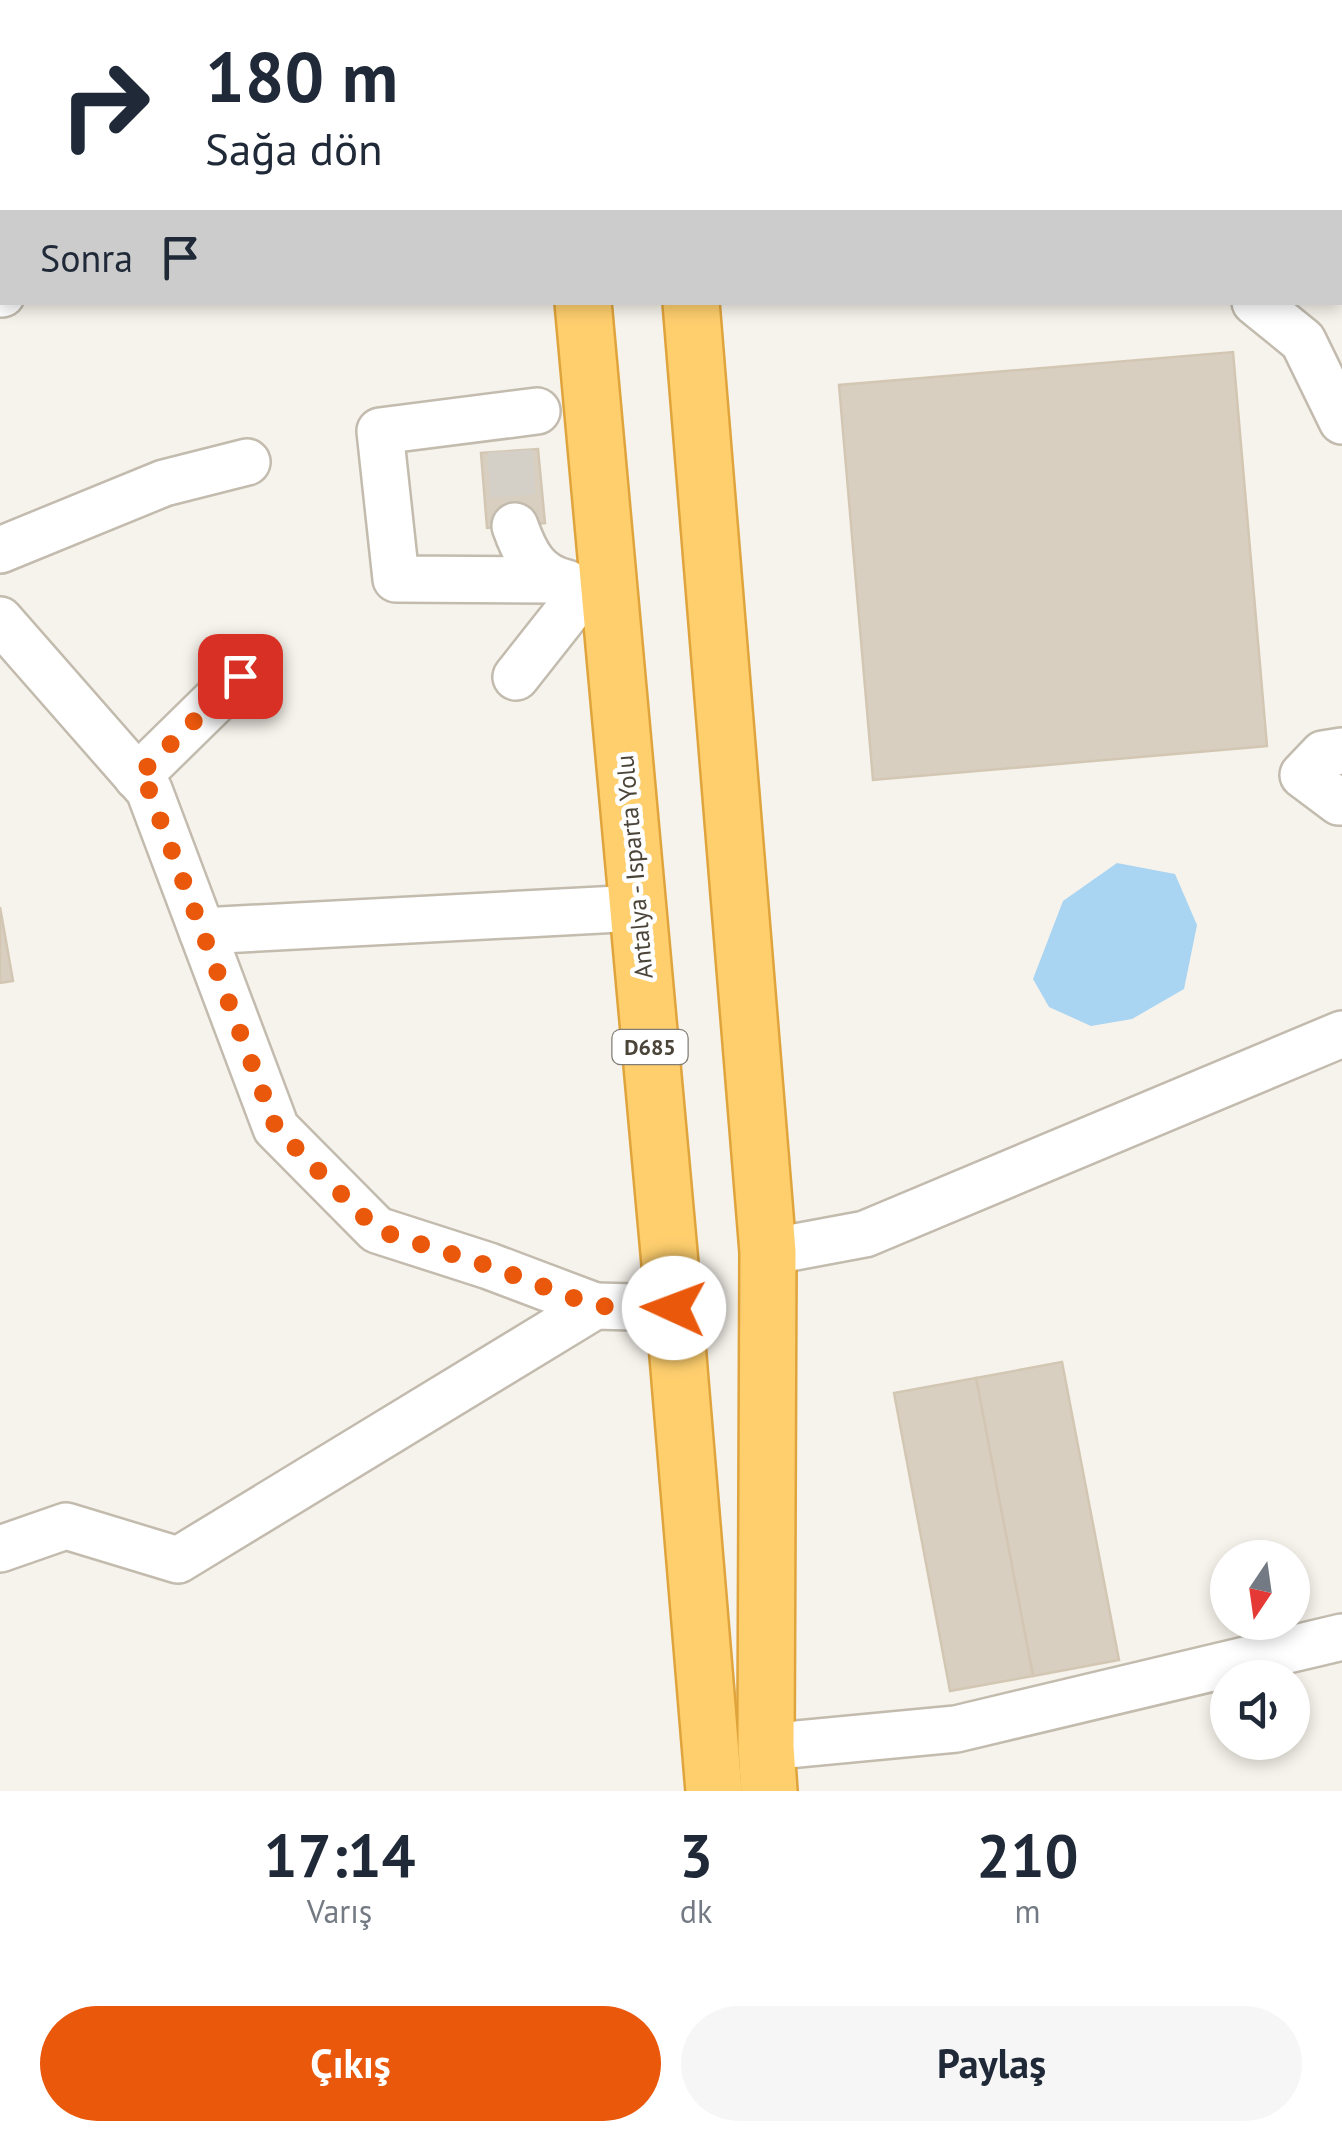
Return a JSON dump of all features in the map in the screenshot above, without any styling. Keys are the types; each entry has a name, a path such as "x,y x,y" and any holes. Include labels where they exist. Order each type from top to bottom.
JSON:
{"highway":[{"name":"Antalya - Isparta Yolu","path":"583,305 592,394 583,586 638,908 714,1791"},
{"path":"691,305 768,1252 768,1769"}],"street":[{"path":"1259,305 1304,341 1342,421"},
{"path":"583,586 396,579 380,431 537,411 592,394"},
{"path":"510,451 537,411"},
{"path":"0,550 164,483 247,462"},
{"path":"515,526 524,554 536,568 583,586"},
{"path":"516,677 583,586"},
{"path":"0,620 149,790 276,1128 377,1230 595,1306 674,1308"},
{"path":"137,777 240,676"},
{"path":"1342,751 1323,754 1302,775 1342,802"},
{"path":"202,930 638,908"},
{"path":"768,1252 865,1234 1342,1034"},
{"path":"0,1550 66,1526 178,1560 595,1306"},
{"path":"768,1769 956,1730 1342,1637"}],"water":[{"path":"1117,863 1175,874 1197,925 1184,989 1132,1019 1091,1026 1049,1007 1033,979 1063,901"}],"building":[{"path":"1233,352 1267,746 873,780 839,385"},
{"path":"538,449 545,523 487,528 481,453"},
{"path":"0,907 13,981 0,983"},
{"path":"1062,1362 1119,1660 1033,1676 976,1378"},
{"path":"976,1378 1033,1676 950,1691 894,1393"}],"tunnel":[{"path":"510,451 515,526"}],"route":[{"path":"240,676 137,777 149,790 276,1128 377,1230 595,1306 674,1308"}]}
